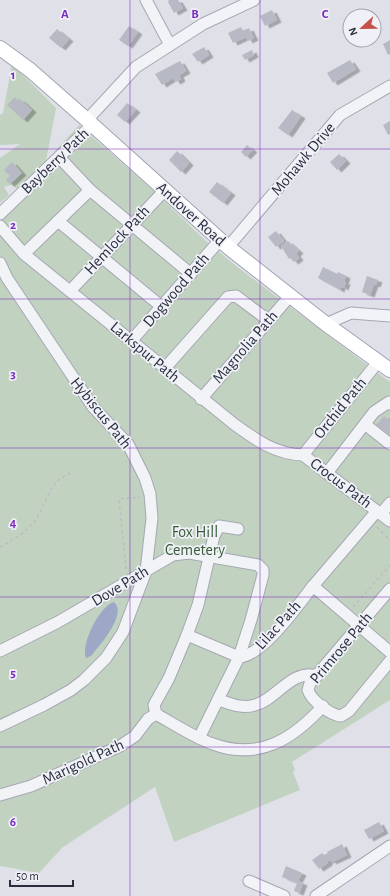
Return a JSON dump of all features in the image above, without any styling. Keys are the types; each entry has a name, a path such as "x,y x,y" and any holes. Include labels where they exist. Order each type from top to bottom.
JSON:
{"main road":[{"name":"Andover Road","path":"0,48 30,70 224,244 326,324 390,370"}],"street":[{"path":"146,0 170,45"},
{"name":"Bayberry Path","path":"0,214 59,157 136,67 202,24 254,0"},
{"name":"Mohawk Drive","path":"224,244 340,115 390,86"},
{"path":"59,157 90,190 191,274"},
{"path":"24,254 90,190"},
{"name":"Hemlock Path","path":"70,291 165,190"},
{"path":"58,221 162,307"},
{"name":"Larkspur Path","path":"0,226 24,254 132,340 201,399 270,448 289,454 303,454"},
{"name":"Dogwood Path","path":"132,340 191,274 224,244"},
{"name":"Hybiscus Path","path":"0,263 7,278 93,407 128,444 145,478 150,496 152,518 146,571 123,632 106,658 84,680 58,698 0,726"},
{"path":"165,368 228,297 236,296 268,320"},
{"name":"Magnolia Path","path":"201,399 290,296"},
{"path":"326,324 351,313 390,316"},
{"name":"Orchid Path","path":"303,454 378,362"},
{"path":"327,473 366,425 374,412 390,402"},
{"path":"366,425 390,444"},
{"name":"Crocus Path","path":"303,454 390,521"},
{"name":"Lilac Path","path":"239,657 245,657 258,649 369,520 390,503"},
{"path":"238,529 219,526 214,536 198,605 169,678 154,705 156,714 199,738 227,749 260,748 277,743 292,736 307,724 323,706 338,716 346,713 390,661"},
{"name":"Dove Path","path":"0,651 53,625 146,571 163,559 178,554 189,553 258,565 263,570 251,620 239,657"},
{"name":"Lilac Path","path":"313,586 390,652"},
{"name":"Primrose Path","path":"323,706 309,694 308,690 310,684 390,589"},
{"path":"187,635 239,657 199,738"},
{"path":"219,700 238,706 255,705 271,698 287,684 297,678 305,675 317,676"},
{"name":"Marigold Path","path":"0,795 31,786 120,746 135,736 148,719 156,714"},
{"path":"316,896 390,846"},
{"path":"249,881 284,896"}],"path":[{"path":"0,547 10,542 30,526 38,516 50,488 67,474 74,472"},
{"path":"126,569 119,498 150,496"},
{"path":"369,520 390,540"},
{"path":"346,615 390,565"}],"green space":[{"name":"Fox Hill Cemetery","path":"12,64 56,108 46,161 79,125 156,193 208,243 240,269 390,382 390,700 292,762 295,770 293,772 300,790 174,842 155,787 63,847 39,873 0,866 0,210 19,190 11,185 4,187 9,195 0,203 0,158 20,144 0,145 0,115 3,113"}],"water":[{"path":"114,602 117,607 117,614 111,630 91,656 86,658 86,644 92,626 103,610"}],"building":[{"path":"169,0 178,0 183,8 174,13 168,2"},
{"path":"272,10 277,20 265,26 260,16"},
{"path":"129,26 138,32 128,46 119,40"},
{"path":"241,27 243,31 249,28 254,38 248,41 246,37 233,43 228,33"},
{"path":"57,29 69,39 61,48 49,38"},
{"path":"390,40 390,54 388,55 383,44"},
{"path":"204,47 209,55 198,62 192,54"},
{"path":"252,50 254,55 245,60 242,55"},
{"path":"350,60 356,69 333,83 327,73"},
{"path":"180,61 186,71 179,75 181,79 176,82 173,78 162,85 155,74"},
{"path":"15,97 18,101 20,99 32,110 23,120 7,105"},
{"path":"127,103 136,110 125,122 117,115"},
{"path":"292,110 301,116 288,135 278,128"},
{"path":"390,121 390,134 388,135 383,125"},
{"path":"247,145 253,150 246,157 241,152"},
{"path":"177,151 189,163 181,172 169,160"},
{"path":"339,154 346,161 337,170 330,162"},
{"path":"12,162 22,173 10,184 6,180 10,176 4,170"},
{"path":"217,182 231,193 223,203 209,192"},
{"path":"276,231 284,241 276,247 268,237"},
{"path":"288,241 299,251 296,254 299,258 294,262 290,258 289,259 281,246"},
{"path":"323,267 337,274 338,272 346,276 344,288 341,286 340,290 318,278"},
{"path":"367,276 378,280 376,285 374,284 370,295 362,292"},
{"path":"384,416 390,421 390,435 376,425"},
{"path":"379,822 384,831 369,839 364,830"},
{"path":"342,844 347,855 332,862 331,860 328,861 328,863 319,869 312,860 322,853 324,855"},
{"path":"286,866 302,873 298,881 303,883 299,893 294,891 297,883 282,877"}]}
